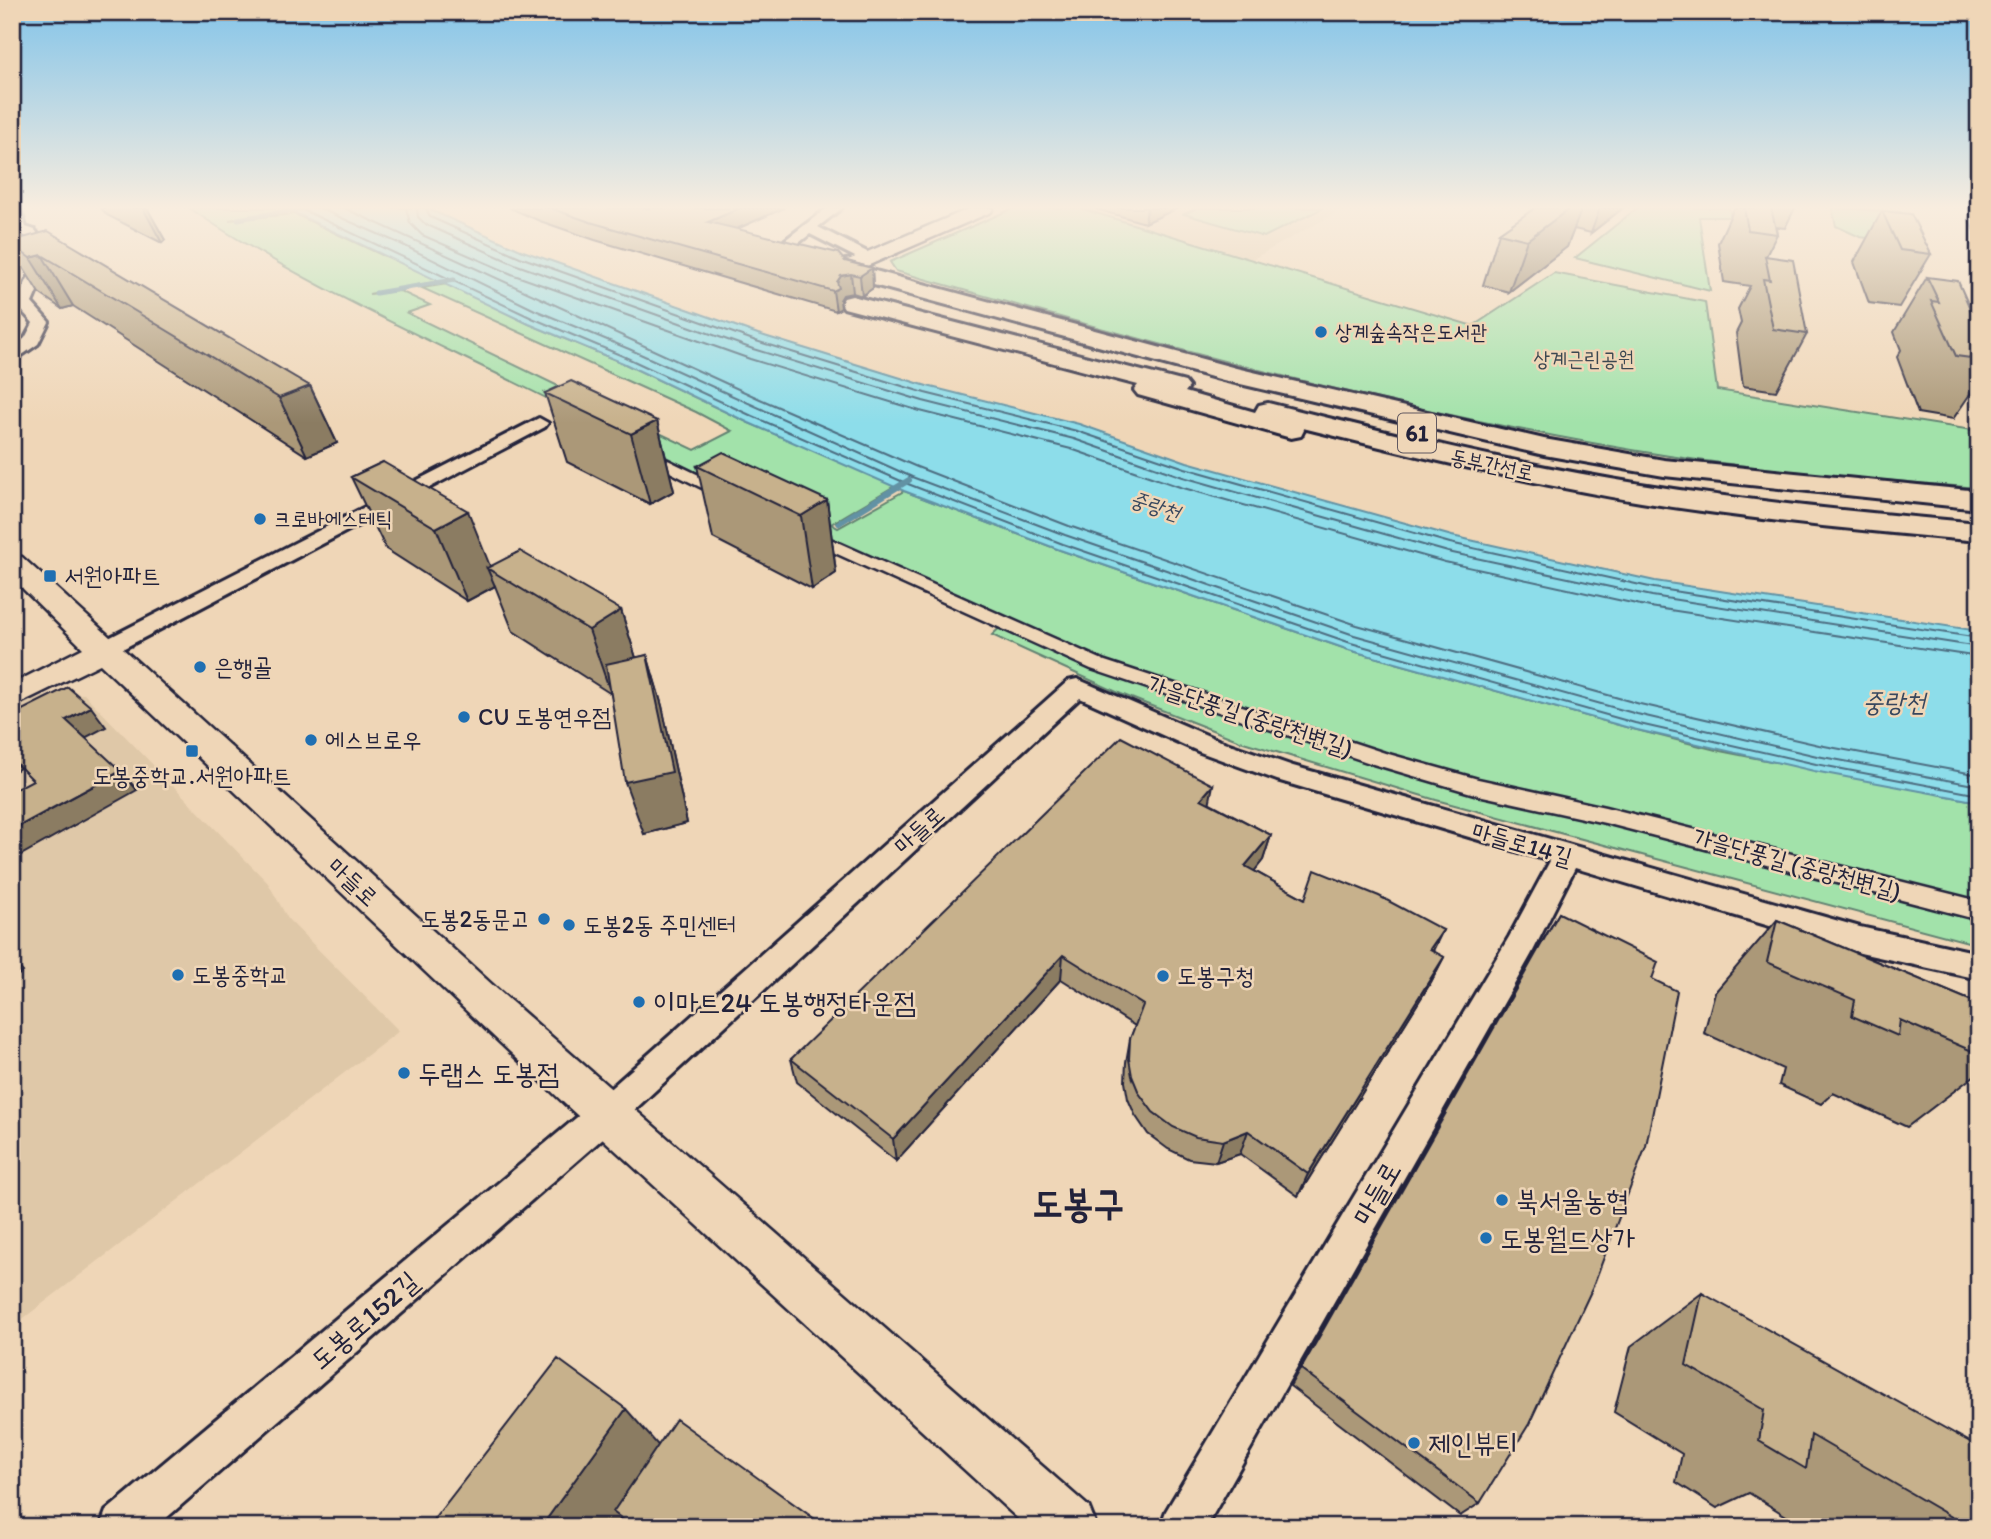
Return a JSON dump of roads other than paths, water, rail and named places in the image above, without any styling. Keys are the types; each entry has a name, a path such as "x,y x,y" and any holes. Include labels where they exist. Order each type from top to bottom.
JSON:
{"highway":[{"path":"881,280 1232,375 1544,447 1664,468 1979,500"},
{"name":"동부간선로","path":"1979,510 1754,488 1639,473 1425,435 860,297 930,324 1418,449 1533,474 1644,493 1797,514 1979,532"},
{"path":"930,324 1037,359 1350,446 1514,483 1693,516 1790,530 1979,551"}],"street":[{"path":"12,356 32,341 41,322 24,304 35,280"},
{"path":"12,697 539,423"},
{"path":"632,448 742,502"},
{"name":"가을단풍길 (중랑천변길)","path":"788,524 856,558 1098,665 1380,759 1478,787 1605,815 1979,911"},
{"name":"마들로","path":"12,564 102,651 606,1114 1069,1527"},
{"name":"마들로","path":"606,1114 1077,687"},
{"name":"마들로14길","path":"1077,687 1209,746 1258,764 1566,857 1860,940 1979,966"},
{"name":"마들로","path":"1182,1527 1520,946 1566,857"},
{"name":"도봉로152길","path":"122,1527 606,1114"}],"water":[{"name":"중랑천","path":"436,280 605,280 758,334 927,386 1079,424 1187,462 1452,536 1655,581 1979,631 1979,802 1814,771 1633,729 1349,650 1060,550 904,491 749,423 623,363 529,324"}],"waterway":[{"path":"376,293 454,280"},
{"path":"839,523 909,480"}],"place":[{"name":"상계숲속작은도서관","path":"1321,332"},
{"name":"크로바에스테틱","path":"260,519"},
{"name":"서원아파트","path":"50,576"},
{"name":"은행골","path":"200,667"},
{"name":"CU 도봉연우점","path":"464,717"},
{"name":"에스브로우","path":"311,740"},
{"name":"도봉중학교.서원아파트","path":"192,751"},
{"name":"도봉2동문고","path":"544,919"},
{"name":"도봉2동 주민센터","path":"569,925"},
{"name":"도봉중학교","path":"178,975"},
{"name":"도봉구청","path":"1163,976"},
{"name":"이마트24 도봉행정타운점","path":"639,1002"},
{"name":"두랩스 도봉점","path":"404,1073"},
{"name":"북서울농협","path":"1502,1200"},
{"name":"도봉월드상가","path":"1486,1238"},
{"name":"제인뷰티","path":"1414,1443"}],"district":[{"name":"도봉구","path":"1078,1203"}],"park label":[{"name":"상계근린공원","path":"1584,359"}]}
